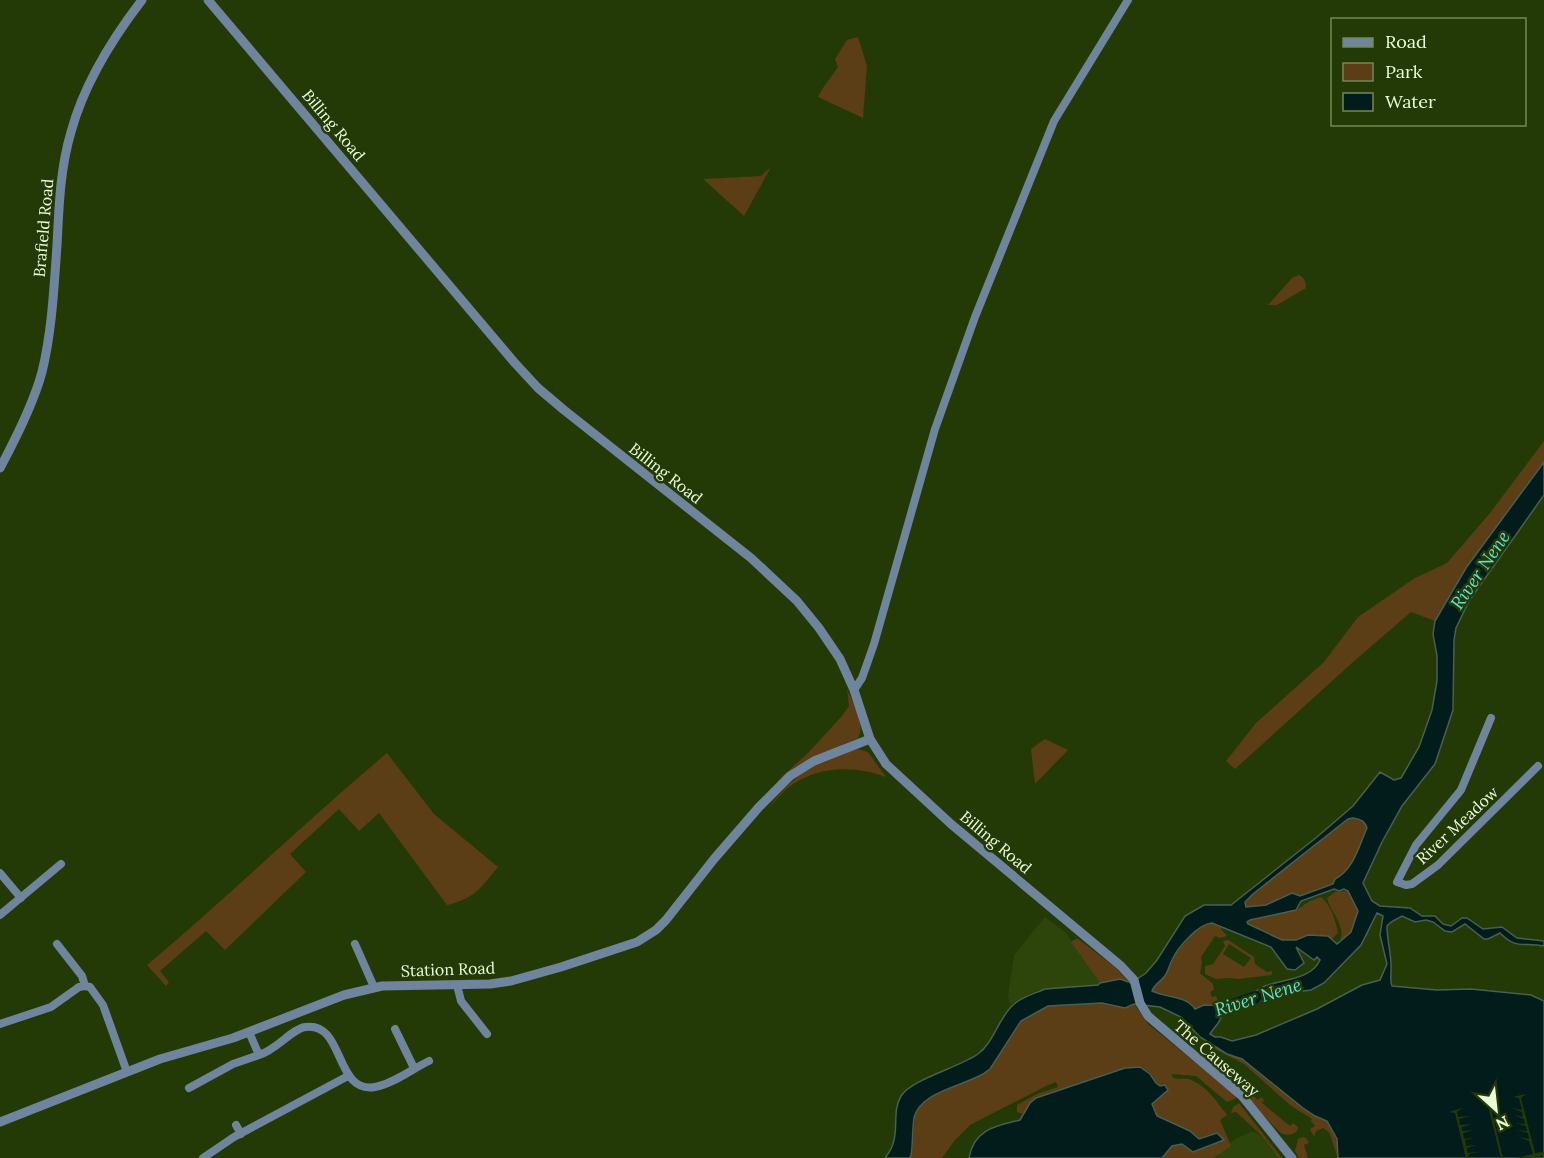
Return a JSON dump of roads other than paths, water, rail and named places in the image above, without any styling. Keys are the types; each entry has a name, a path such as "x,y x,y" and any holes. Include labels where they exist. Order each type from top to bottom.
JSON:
{"street":[{"name":"Brafield Road","path":"0,468 11,448 41,373 52,301 60,188 70,133 77,111 104,58 120,30 142,0"},
{"name":"Billing Road","path":"208,0 530,379 564,410 751,558 797,601 840,659 854,690 870,739 881,759 908,786 1108,955 1134,981 1143,1010"},
{"path":"854,690 862,678 874,644 948,391 1044,143 1066,100 1128,0"},
{"name":"River Meadow","path":"1491,718 1461,790 1416,845 1397,882 1412,884 1438,865 1538,766"},
{"name":"Station Road","path":"0,1122 160,1059 217,1044 344,995 374,987 490,984 528,977 623,947 647,937 666,920 751,816 790,776 814,761 870,739"},
{"path":"0,915 21,898 42,875 61,864"},
{"path":"0,873 21,898"},
{"path":"57,944 82,976 85,986"},
{"path":"356,944 374,987"},
{"path":"457,985 461,1001 487,1034"},
{"path":"0,1024 51,1007 79,987 90,987 103,1005 127,1072"},
{"name":"The Causeway","path":"1143,1010 1242,1096 1292,1158"},
{"path":"189,1088 233,1064 274,1049 300,1028 306,1026 315,1027 331,1038 348,1076 362,1086 372,1088 385,1084 429,1060"},
{"path":"395,1029 414,1068"},
{"path":"249,1032 259,1055"},
{"path":"203,1158 286,1104 348,1076"},
{"path":"236,1125 241,1134"}],"water":[{"path":"1544,462 1544,495 1469,601 1456,628 1453,710 1435,764 1402,806 1363,883 1372,901 1380,906 1410,908 1422,916 1435,916 1443,924 1451,926 1462,918 1467,918 1483,929 1502,927 1517,938 1544,941 1544,946 1516,944 1500,933 1484,939 1465,924 1452,932 1445,931 1433,922 1426,920 1415,922 1402,916 1387,926 1392,986 1437,990 1471,989 1531,995 1544,1001 1544,1158 1338,1158 1337,1139 1327,1121 1303,1108 1242,1059 1227,1054 1200,1037 1181,1017 1160,1007 1134,1004 1125,1008 1102,1003 1048,1006 1021,1021 990,1069 933,1096 918,1109 914,1118 911,1156 909,1158 885,1158 894,1142 896,1110 901,1096 915,1084 978,1054 1016,1002 1045,989 1098,985 1120,979 1131,983 1146,973 1157,960 1185,916 1204,905 1231,905 1353,806 1380,772 1394,780 1401,778 1419,747 1432,710 1437,681 1437,656 1433,634 1435,621 1466,568","holes":["1348,819 1362,821 1367,828 1351,863 1333,884 1300,896 1292,893 1266,905 1246,907 1245,902 1253,894","1334,889 1348,891 1358,911 1351,932 1337,944 1328,936 1308,935 1296,940 1282,940 1247,922 1296,910 1301,901","1377,913 1383,916 1380,935 1387,964 1380,980 1362,985 1317,1009 1256,1035 1232,1041 1210,1034 1221,1018 1220,1006 1204,1005 1195,1009 1186,1001 1152,991 1165,975 1184,943 1207,924 1212,923 1271,947 1287,969 1295,970 1304,963 1296,947 1314,960 1317,957 1320,960 1310,972 1265,986 1250,995 1239,998 1243,1007 1280,994 1311,990 1324,983 1361,945"]},
{"path":"1140,1067 1150,1074 1156,1083 1160,1086 1165,1085 1168,1090 1152,1104 1157,1116 1190,1131 1199,1139 1217,1133 1224,1140 1193,1152 1182,1144 1172,1146 1162,1158 969,1158 972,1148 981,1135 987,1130 1020,1120 1030,1103 1036,1098 1125,1068"}],"waterway":[{"name":"River Nene","path":"1207,1014 1256,997"}]}
